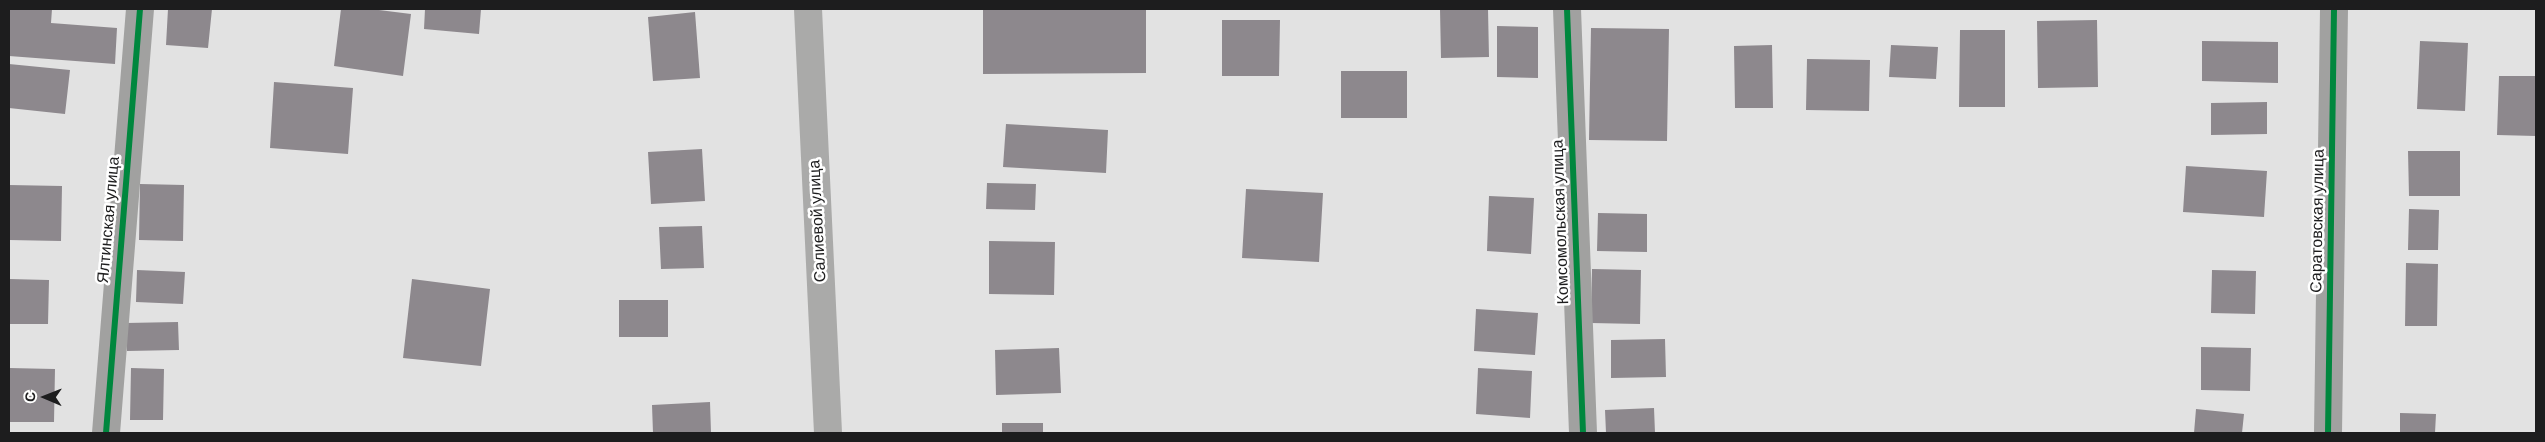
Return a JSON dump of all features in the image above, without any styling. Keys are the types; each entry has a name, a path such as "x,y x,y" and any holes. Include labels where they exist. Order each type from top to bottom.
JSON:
{"main road":[{"name":"Салиевой улица","path":"808,9 828,433"}],"street":[{"name":"Ялтинская улица","path":"106,433 140,9"},
{"name":"Комсомольская улица","path":"1567,9 1583,433"},
{"name":"Саратовская улица","path":"2328,433 2334,9"}],"building":[{"path":"9,9 52,9 51,23 117,28 115,64 9,56"},
{"path":"168,9 212,9 208,48 166,45"},
{"path":"341,9 371,9 411,14 403,76 334,66"},
{"path":"425,9 481,9 479,34 424,29"},
{"path":"983,9 1146,9 1146,73 983,74"},
{"path":"1440,9 1488,9 1489,57 1441,58"},
{"path":"695,12 700,78 653,81 648,17"},
{"path":"1222,20 1280,20 1279,76 1222,76"},
{"path":"2097,20 2098,87 2038,88 2037,21"},
{"path":"1497,26 1538,27 1538,78 1497,77"},
{"path":"1591,28 1669,29 1667,141 1589,140"},
{"path":"1960,30 2005,30 2005,107 1959,107"},
{"path":"2202,41 2278,42 2278,83 2202,81"},
{"path":"2420,41 2468,43 2465,111 2417,109"},
{"path":"1772,45 1773,108 1735,108 1734,46"},
{"path":"1891,45 1938,47 1936,79 1889,77"},
{"path":"1807,59 1870,60 1869,111 1806,110"},
{"path":"9,64 70,70 65,114 9,108"},
{"path":"1341,71 1407,71 1407,118 1341,118"},
{"path":"2499,76 2536,76 2536,136 2497,135"},
{"path":"274,82 353,88 348,154 270,148"},
{"path":"2267,102 2267,134 2211,135 2211,103"},
{"path":"1006,124 1108,130 1106,173 1003,167"},
{"path":"702,149 705,201 651,204 648,152"},
{"path":"2408,151 2460,151 2460,196 2409,196"},
{"path":"2186,166 2267,171 2264,217 2183,212"},
{"path":"987,183 1036,184 1035,210 986,209"},
{"path":"140,184 184,185 183,241 139,240"},
{"path":"9,185 62,186 61,241 9,240"},
{"path":"1246,189 1323,193 1319,262 1242,258"},
{"path":"1489,196 1534,198 1531,254 1487,251"},
{"path":"2409,209 2439,210 2438,250 2408,250"},
{"path":"1598,213 1647,214 1647,252 1597,251"},
{"path":"702,226 704,268 661,269 659,227"},
{"path":"989,241 1055,242 1054,295 989,294"},
{"path":"2406,263 2438,264 2437,326 2405,326"},
{"path":"1592,269 1641,270 1640,324 1591,323"},
{"path":"137,270 185,272 183,304 136,302"},
{"path":"2212,270 2256,271 2255,314 2211,313"},
{"path":"9,279 49,280 48,324 9,324"},
{"path":"412,279 490,289 481,366 403,358"},
{"path":"619,300 668,300 668,337 619,337"},
{"path":"1476,309 1538,313 1535,355 1474,351"},
{"path":"178,322 179,350 127,351 126,323"},
{"path":"1665,339 1666,377 1611,378 1611,340"},
{"path":"2201,347 2251,348 2250,391 2201,390"},
{"path":"1059,348 1061,393 996,395 995,350"},
{"path":"9,368 55,369 54,422 9,422"},
{"path":"131,368 164,369 163,420 130,420"},
{"path":"1478,368 1532,371 1530,418 1476,414"},
{"path":"710,402 711,433 653,433 652,405"},
{"path":"1654,408 1655,433 1606,433 1605,410"},
{"path":"2196,409 2244,414 2242,433 2194,433"},
{"path":"2400,413 2436,414 2435,433 2400,433"},
{"path":"1002,423 1043,423 1043,433 1002,433"}],"cycle path":[{"path":"106,433 140,9"},
{"path":"1567,9 1583,433"},
{"path":"2328,433 2334,9"}]}
